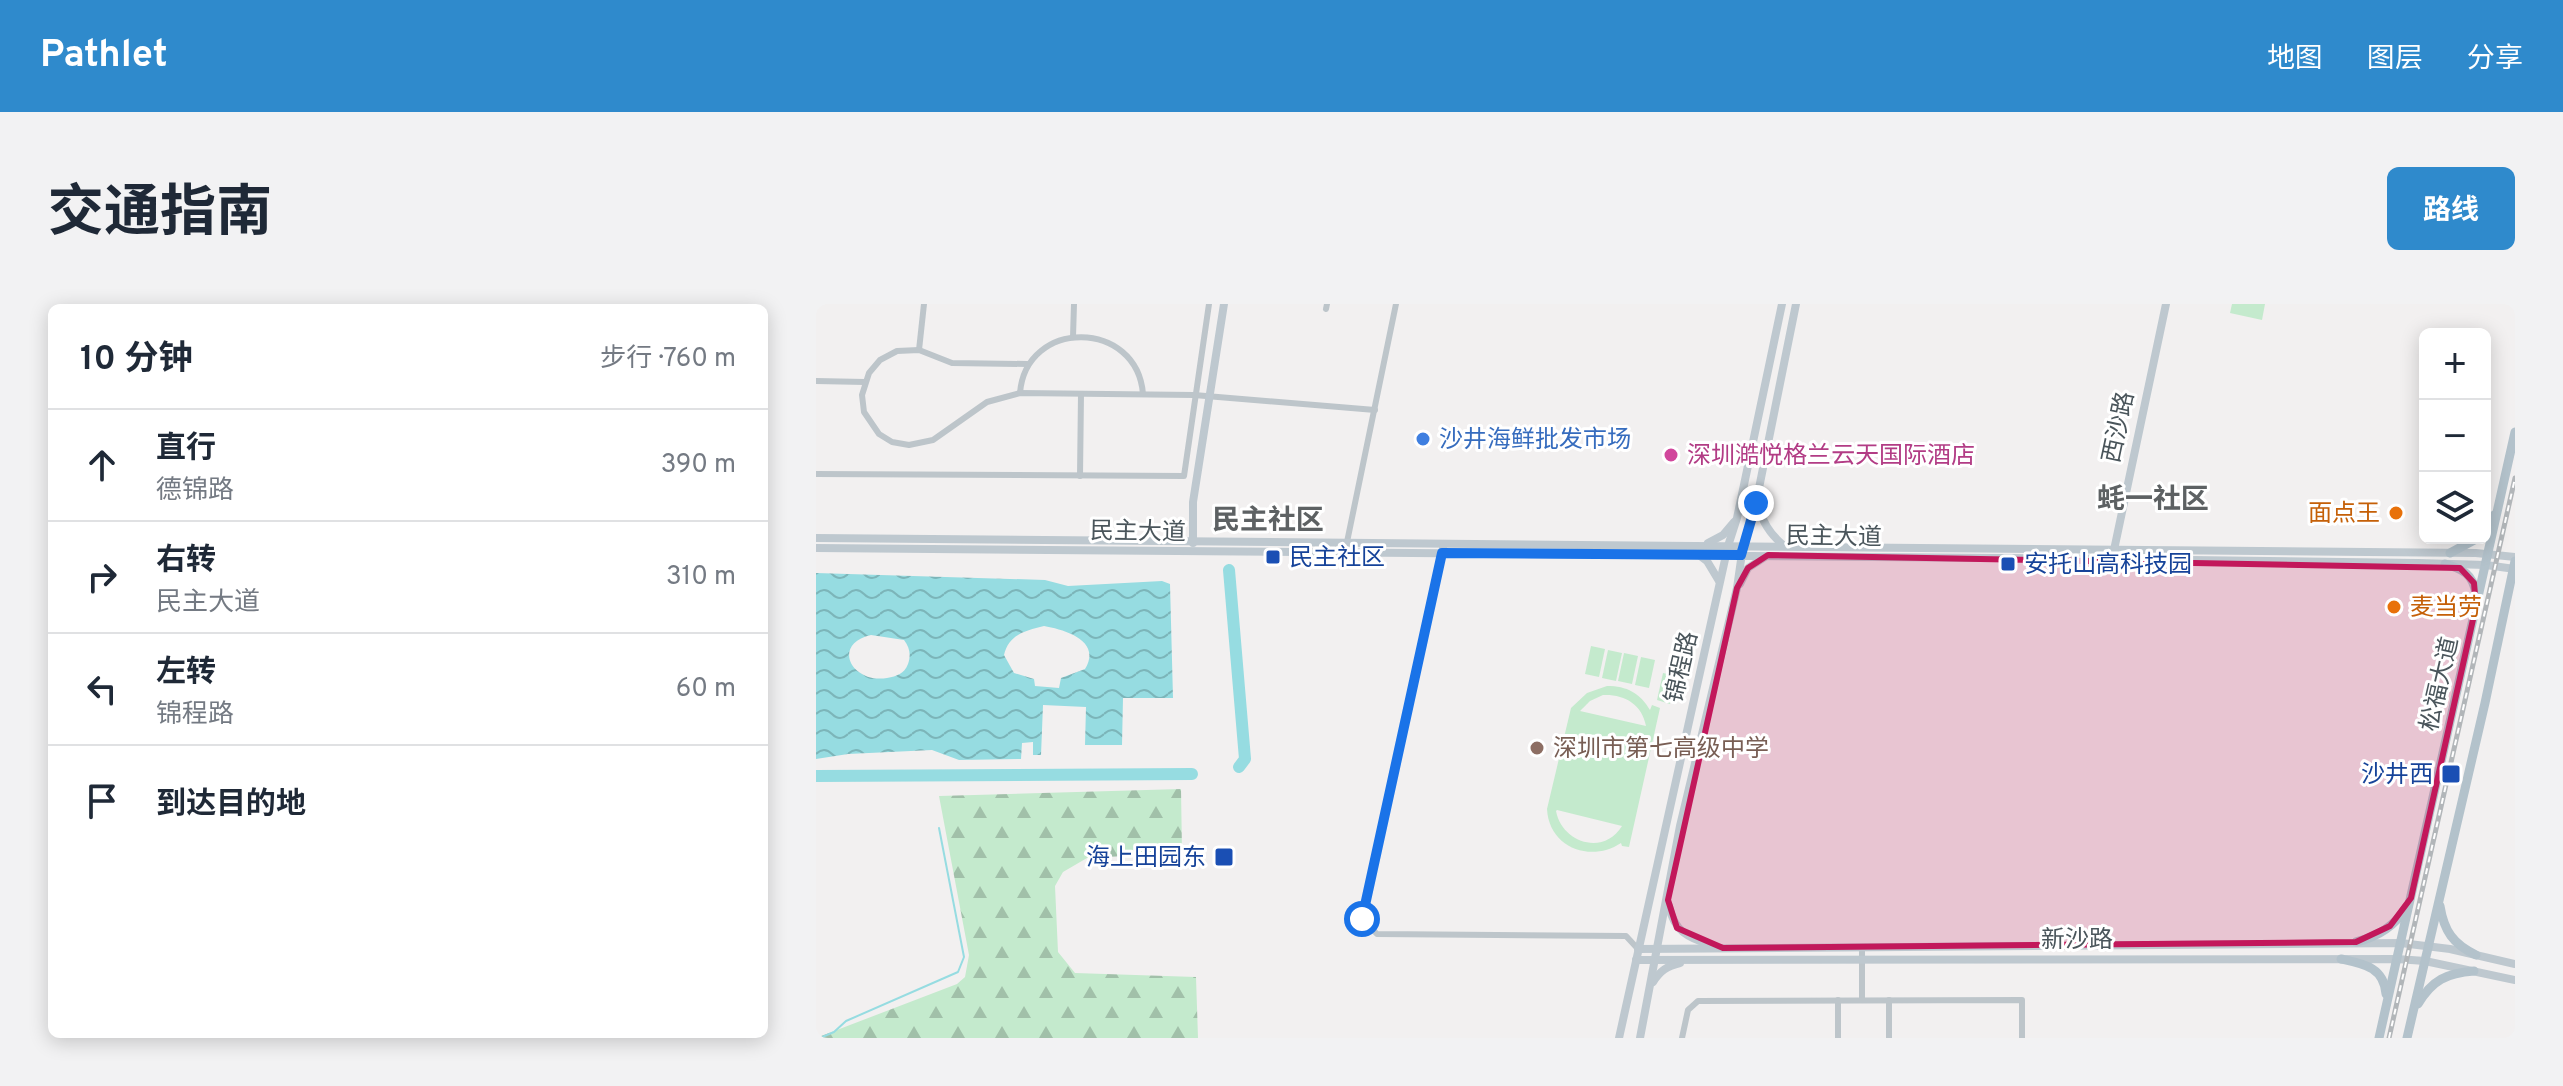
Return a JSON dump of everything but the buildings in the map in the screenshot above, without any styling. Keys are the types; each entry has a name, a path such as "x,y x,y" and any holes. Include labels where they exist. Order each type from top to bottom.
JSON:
{"main road":[{"path":"1193,552 1193,502 1224,304"},
{"name":"锦程路","path":"1619,1038 1727,550 1737,518 1782,304"},
{"name":"锦程路","path":"1640,1038 1680,826 1737,588 1742,550 1756,503 1796,304"},
{"name":"西沙路","path":"2112,559 2166,304"},
{"name":"松福大道","path":"2379,1038 2515,432"},
{"path":"1756,503 1770,534 1784,546"},
{"path":"2491,519 2499,505"},
{"path":"1704,545 1723,535 1737,518"},
{"name":"民主大道","path":"816,538 1347,542 1443,548 1698,554 1784,546 2489,553 2515,564"},
{"path":"2450,553 2467,544"},
{"name":"民主大道","path":"816,548 1193,552 1704,545 1727,550"},
{"path":"1362,919 1443,548"},
{"name":"民主大道","path":"1742,550 1768,555 2515,564"},
{"path":"1698,554 1707,561 1720,582"},
{"path":"1737,588 1748,568 1768,555"},
{"path":"2445,564 2470,575 2474,583 2476,606"},
{"name":"松福大道","path":"2407,1038 2515,564"},
{"path":"2503,614 2515,593"},
{"path":"2356,942 2381,934 2404,911 2411,898"},
{"path":"1668,900 1677,928 1690,939 1723,948"},
{"path":"2440,902 2444,924 2453,940 2476,955"},
{"name":"新沙路","path":"1638,949 2356,942 2429,945 2515,964"},
{"path":"2341,959 2380,973 2385,983 2386,1004"},
{"name":"新沙路","path":"1636,960 2397,959 2425,961 2515,980"},
{"path":"1651,986 1658,974 1669,966 1690,960"},
{"path":"2412,1014 2435,981 2451,974 2474,971"}],"street":[{"path":"919,350 924,304"},
{"path":"1073,337 1074,304"},
{"path":"816,474 1184,476 1209,304"},
{"path":"1347,542 1396,304"},
{"path":"1020,393 1027,364 1054,343 1073,337 1098,338 1122,353 1138,374 1143,394"},
{"path":"1027,364 952,363 919,350 906,350 887,355 874,366 865,382 863,405 871,424 884,438 909,445 933,440 987,402 1020,393 1194,395 1375,410"},
{"path":"816,381 865,382"},
{"path":"1080,476 1081,394"},
{"path":"1362,919 1377,934 1626,936 1638,949"},
{"path":"1862,948 1862,1000"},
{"path":"1838,1000 1838,1038"},
{"path":"1682,1038 1688,1010 1698,1001 1838,1000 2022,1000 2022,1038"},
{"path":"1889,1000 1889,1038"}],"highlighted area":[{"path":"1768,555 2460,568 2474,583 2476,606 2411,898 2390,926 2356,942 1723,948 1677,928 1668,900 1737,588 1748,568"}],"green space":[{"path":"2232,304 2265,304 2262,320 2230,313"},
{"path":"1591,646 1605,649 1599,677 1585,674"},
{"path":"1608,650 1622,653 1616,681 1602,678"},
{"path":"1624,653 1638,656 1632,684 1618,681"},
{"path":"1641,657 1655,660 1649,688 1635,685"},
{"path":"1663,673 1676,676 1670,704 1657,700"},
{"path":"1607,686 1621,687 1637,695 1650,710 1652,705 1660,708 1629,847 1621,843 1597,852 1574,848 1555,834 1550,822 1547,809 1571,708 1587,693","holes":["1603,695 1618,696 1631,702 1641,712 1646,726 1580,711 1590,701","1557,810 1622,826 1605,841 1584,842 1566,831"]},
{"path":"1181,789 1182,853 1087,858 1063,872 1055,886 1058,952 1075,973 1196,977 1198,1038 816,1038 957,984 965,977 969,955 939,796"}],"water":[{"path":"816,573 1045,580 1068,586 1162,581 1170,584 1173,698 1123,698 1122,745 1085,745 1086,707 1043,705 1041,755 1033,755 1033,742 1022,743 1021,759 959,760 932,750 848,754 816,759","holes":["1044,626 1079,638 1089,651 1085,669 1061,678 1059,688 1035,686 1034,679 1014,673 1004,655 1014,638","871,635 904,640 909,649 909,658 902,672 891,677 875,678 856,670 849,655 851,647"]}],"waterway":[{"path":"1229,570 1245,759 1239,767"},
{"path":"816,776 1192,774"},
{"path":"820,1038 834,1032 846,1021 958,972 964,957 939,828"}],"railway":[{"path":"2389,1038 2515,478"}],"place":[{"name":"沙井海鲜批发市场","path":"1423,439"},
{"name":"深圳澔悦格兰云天国际酒店","path":"1671,455"},
{"name":"面点王","path":"2396,513"},
{"name":"民主社区","path":"1273,557"},
{"name":"安托山高科技园","path":"2008,564"},
{"name":"麦当劳","path":"2394,607"},
{"name":"深圳市第七高级中学","path":"1537,748"},
{"name":"沙井西","path":"2451,774"},
{"name":"海上田园东","path":"1224,857"}],"district":[{"name":"蚝一社区","path":"2153,498"},
{"name":"民主社区","path":"1268,519"}],"route":[{"path":"1362,919 1442,553 1741,555 1756,503"}]}
